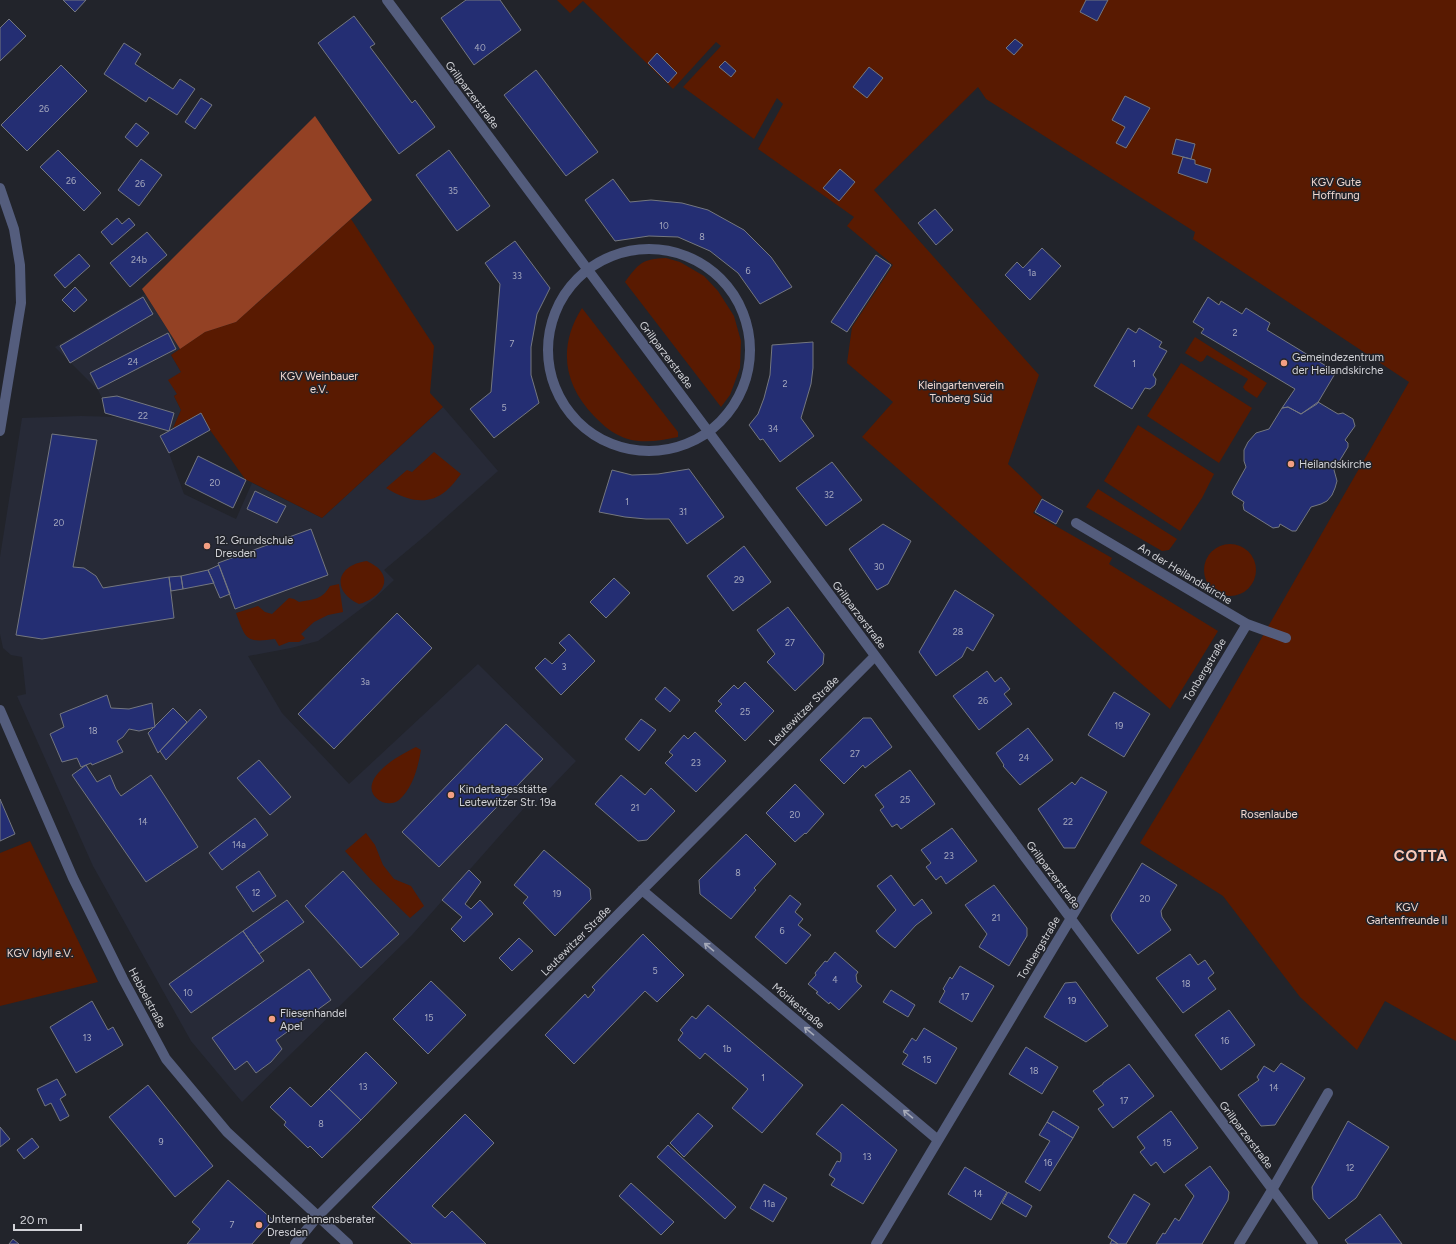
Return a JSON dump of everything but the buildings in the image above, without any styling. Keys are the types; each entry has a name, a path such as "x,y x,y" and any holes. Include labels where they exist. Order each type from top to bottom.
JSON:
{"street":[{"name":"Grillparzerstraße","path":"387,0 1313,1244"},
{"path":"0,188 14,229 20,266 21,303 0,431"},
{"path":"654,248 688,256 717,274 742,308 750,340 748,372 742,389 732,408 708,432 668,450 626,449 594,437 562,403 550,377 547,338 557,305 587,270 604,258 628,250 654,248"},
{"name":"An der Heilandskirche","path":"1076,523 1247,624 1286,638"},
{"name":"Tonbergstraße","path":"876,1244 1247,624"},
{"name":"Leutewitzer Straße","path":"295,1244 318,1216 875,656"},
{"name":"Hebbelstraße","path":"0,710 73,878 123,980 166,1059 227,1132 348,1244"},
{"name":"Mörikestraße","path":"642,890 938,1140"},
{"path":"1239,1244 1328,1094"}],"shaded area":[{"path":"315,116 372,200 236,322 205,332 180,349 142,289"},
{"path":"145,294 180,349 171,355 181,372 177,394 174,396 181,410 173,428 160,436 169,453 184,494 236,519 252,483 322,518 443,407 498,471 384,570 394,580 374,599 318,641 248,656 282,713 349,784 478,664 576,761 530,809 525,807 412,935 242,1102 191,1041 93,866 17,696 26,694 22,657 11,655 3,648 0,634 0,557 22,418 81,416 118,417 105,413 102,398 98,390 55,347"}],"green space":[{"path":"557,0 1456,0 1456,1041 1385,1001 1357,1050 1300,997 1223,896 1140,843 1201,743 1409,382 1193,239 1195,232 986,99 978,87 874,190 1039,375 1008,464 1042,497 1033,513 1112,558 1109,564 1218,631 1170,709 862,437 893,402 847,363 852,327 893,265 847,226 854,217 758,149 783,104 777,98 754,139 683,87 721,46 716,42 673,89 583,1 570,13"},
{"name":"KGV Weinbauer e.V.","path":"351,219 434,346 430,393 443,407 322,518 245,479 210,430 201,413 173,428 181,410 174,396 177,394 168,380 181,372 171,355 205,332 236,322"},
{"path":"666,258 680,262 704,276 718,291 734,316 741,341 740,368 730,395 721,407 625,282 634,270 642,263"},
{"path":"582,308 678,432 678,437 648,441 625,438 605,427 584,404 570,378 567,364 569,336 574,322"},
{"path":"1195,337 1267,383 1257,398 1243,387 1248,379 1207,355 1203,361 1200,362 1185,353"},
{"path":"1181,363 1252,408 1219,463 1147,416"},
{"path":"1138,425 1214,474 1202,498 1180,531 1104,481"},
{"path":"434,452 461,474 446,491 431,499 416,500 401,496 386,488 407,470 412,472"},
{"path":"1098,489 1177,539 1169,550 1162,551 1086,507"},
{"path":"1230,544 1240,546 1248,552 1254,560 1256,570 1254,580 1248,588 1240,594 1230,596 1220,594 1212,588 1206,580 1204,570 1206,560 1212,552 1220,546"},
{"path":"367,561 381,571 384,584 382,589 374,597 359,604 350,599 344,592 341,586 341,579 343,573 349,568 357,563"},
{"path":"339,584 343,612 328,615 314,622 301,634 305,638 299,642 289,642 279,646 275,639 253,640 248,638 242,629 236,613 258,606 265,612 272,614 289,598 299,602 313,599 324,594 330,586"},
{"path":"416,747 421,750 420,757 408,790 399,800 395,802 385,803 380,801 373,794 372,784 374,778 390,762"},
{"path":"366,833 375,845 383,865 394,879 411,886 424,906 410,918 373,882 345,851"},
{"name":"KGV Idyll e.V.","path":"30,841 98,982 0,1006 0,853"}],"place":[{"name":"Gemeindezentrum der Heilandskirche","path":"1284,363"},
{"name":"Heilandskirche","path":"1291,464"},
{"name":"12. Grundschule Dresden","path":"207,546"},
{"name":"Kindertagesstätte Leutewitzer Str. 19a","path":"451,795"},
{"name":"Fliesenhandel Apel","path":"272,1019"},
{"name":"Unternehmensberater Dresden","path":"259,1225"}],"district":[{"name":"COTTA","path":"1421,856"}],"park label":[{"name":"KGV Gute Hoffnung","path":"1336,188"},
{"name":"Kleingartenverein Tonberg Süd","path":"961,391"},
{"name":"Rosenlaube","path":"1269,814"},
{"name":"KGV Gartenfreunde II","path":"1407,913"}]}
